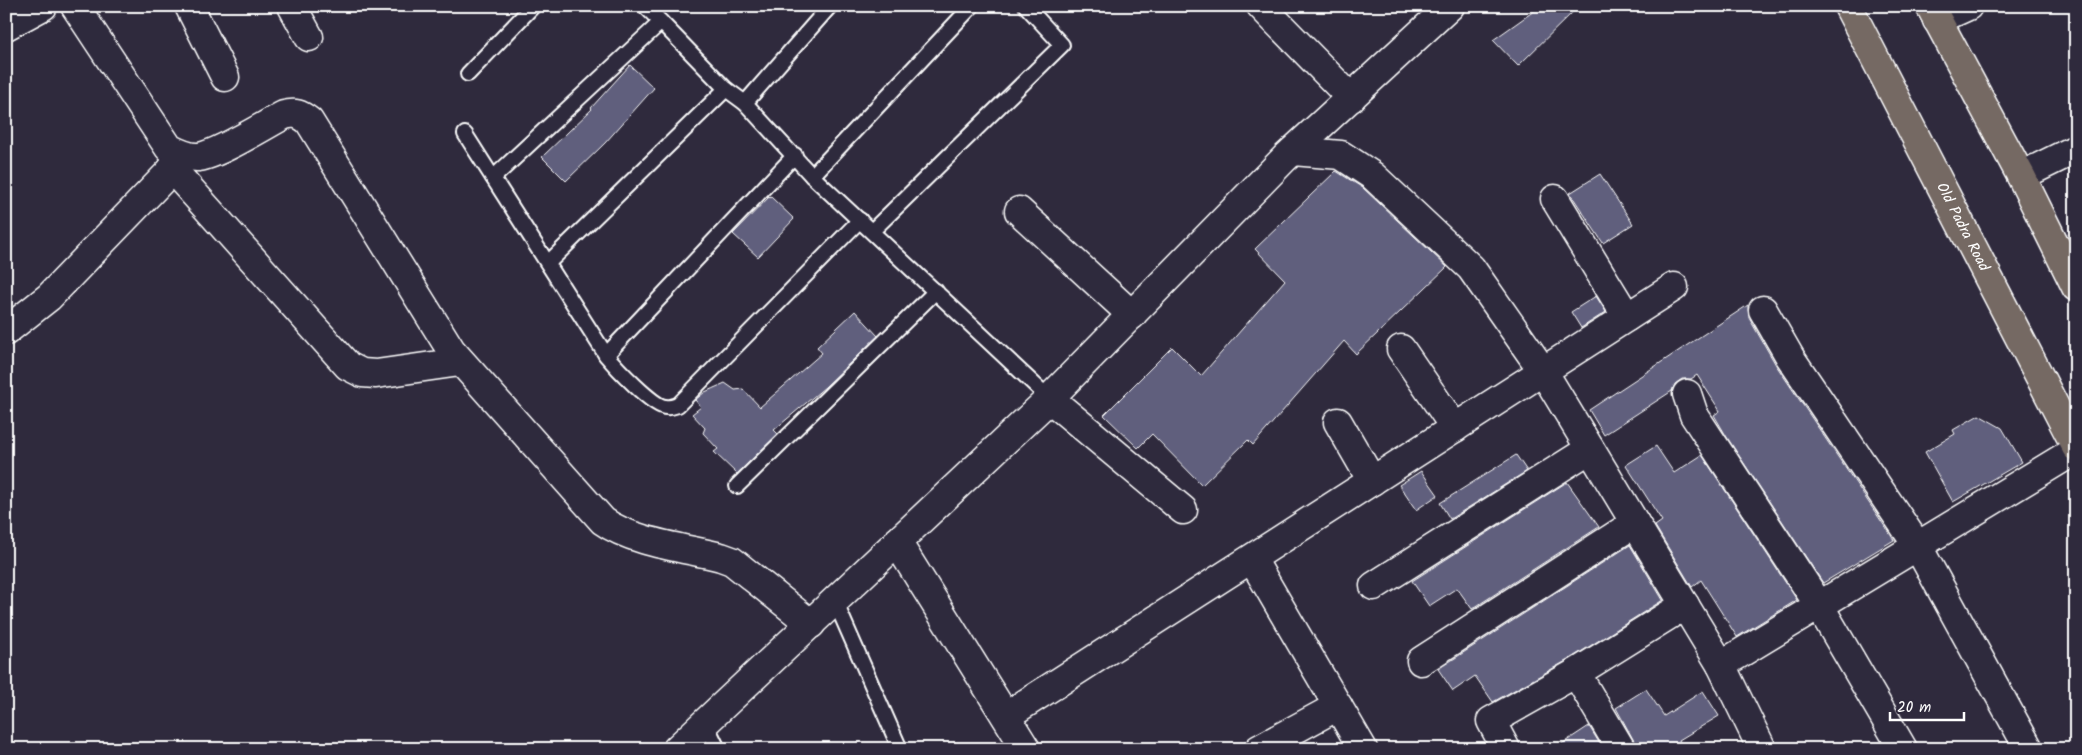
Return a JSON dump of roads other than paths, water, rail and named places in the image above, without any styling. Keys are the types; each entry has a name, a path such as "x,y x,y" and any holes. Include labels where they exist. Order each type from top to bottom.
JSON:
{"main road":[{"name":"Old Padra Road","path":"1848,6 2076,448"},
{"path":"1933,13 2022,176 2076,287"}],"street":[{"path":"6,26 43,6"},
{"path":"75,6 179,163 348,366 362,372 376,374 460,362"},
{"path":"189,6 225,76"},
{"path":"292,6 309,37"},
{"path":"1261,6 1350,98"},
{"path":"1933,13 1968,6"},
{"path":"677,749 1050,399 1293,151 1350,98 1438,10"},
{"path":"6,331 48,297 179,163 212,153 284,115 293,113 301,115 309,121 451,350 603,520 615,530 631,536 732,561 811,624"},
{"path":"2022,176 2076,149"},
{"path":"1293,151 1341,155 1373,176 1471,268 1543,371 1685,605 1721,665 1762,749"},
{"path":"1555,200 1627,317"},
{"path":"1019,211 1132,315"},
{"path":"1006,716 1674,287"},
{"path":"1763,310 1790,357 1917,546 2029,749"},
{"path":"1401,349 1455,428"},
{"path":"1687,394 1694,416 1819,605 1903,749"},
{"path":"1050,399 1183,510"},
{"path":"1338,422 1372,481"},
{"path":"1721,665 2076,448"},
{"path":"1374,586 1590,449"},
{"path":"1421,661 1635,523"},
{"path":"897,542 1026,749"},
{"path":"1252,559 1363,749"},
{"path":"1506,749 1490,721 1576,673 1685,605"},
{"path":"1576,673 1621,749"},
{"path":"1259,749 1338,706"}],"lane":[{"path":"468,74 533,6"},
{"path":"645,6 726,88 745,103 812,176 1050,399"},
{"path":"745,103 830,6"},
{"path":"812,176 972,6"},
{"path":"872,231 1062,45 1026,6"},
{"path":"493,178 661,22"},
{"path":"548,263 726,88"},
{"path":"465,134 606,355 621,372 656,403 665,408 678,405 860,220"},
{"path":"606,355 795,156"},
{"path":"738,486 936,292"},
{"path":"835,601 900,749"},
{"path":"705,722 718,749"}]}
